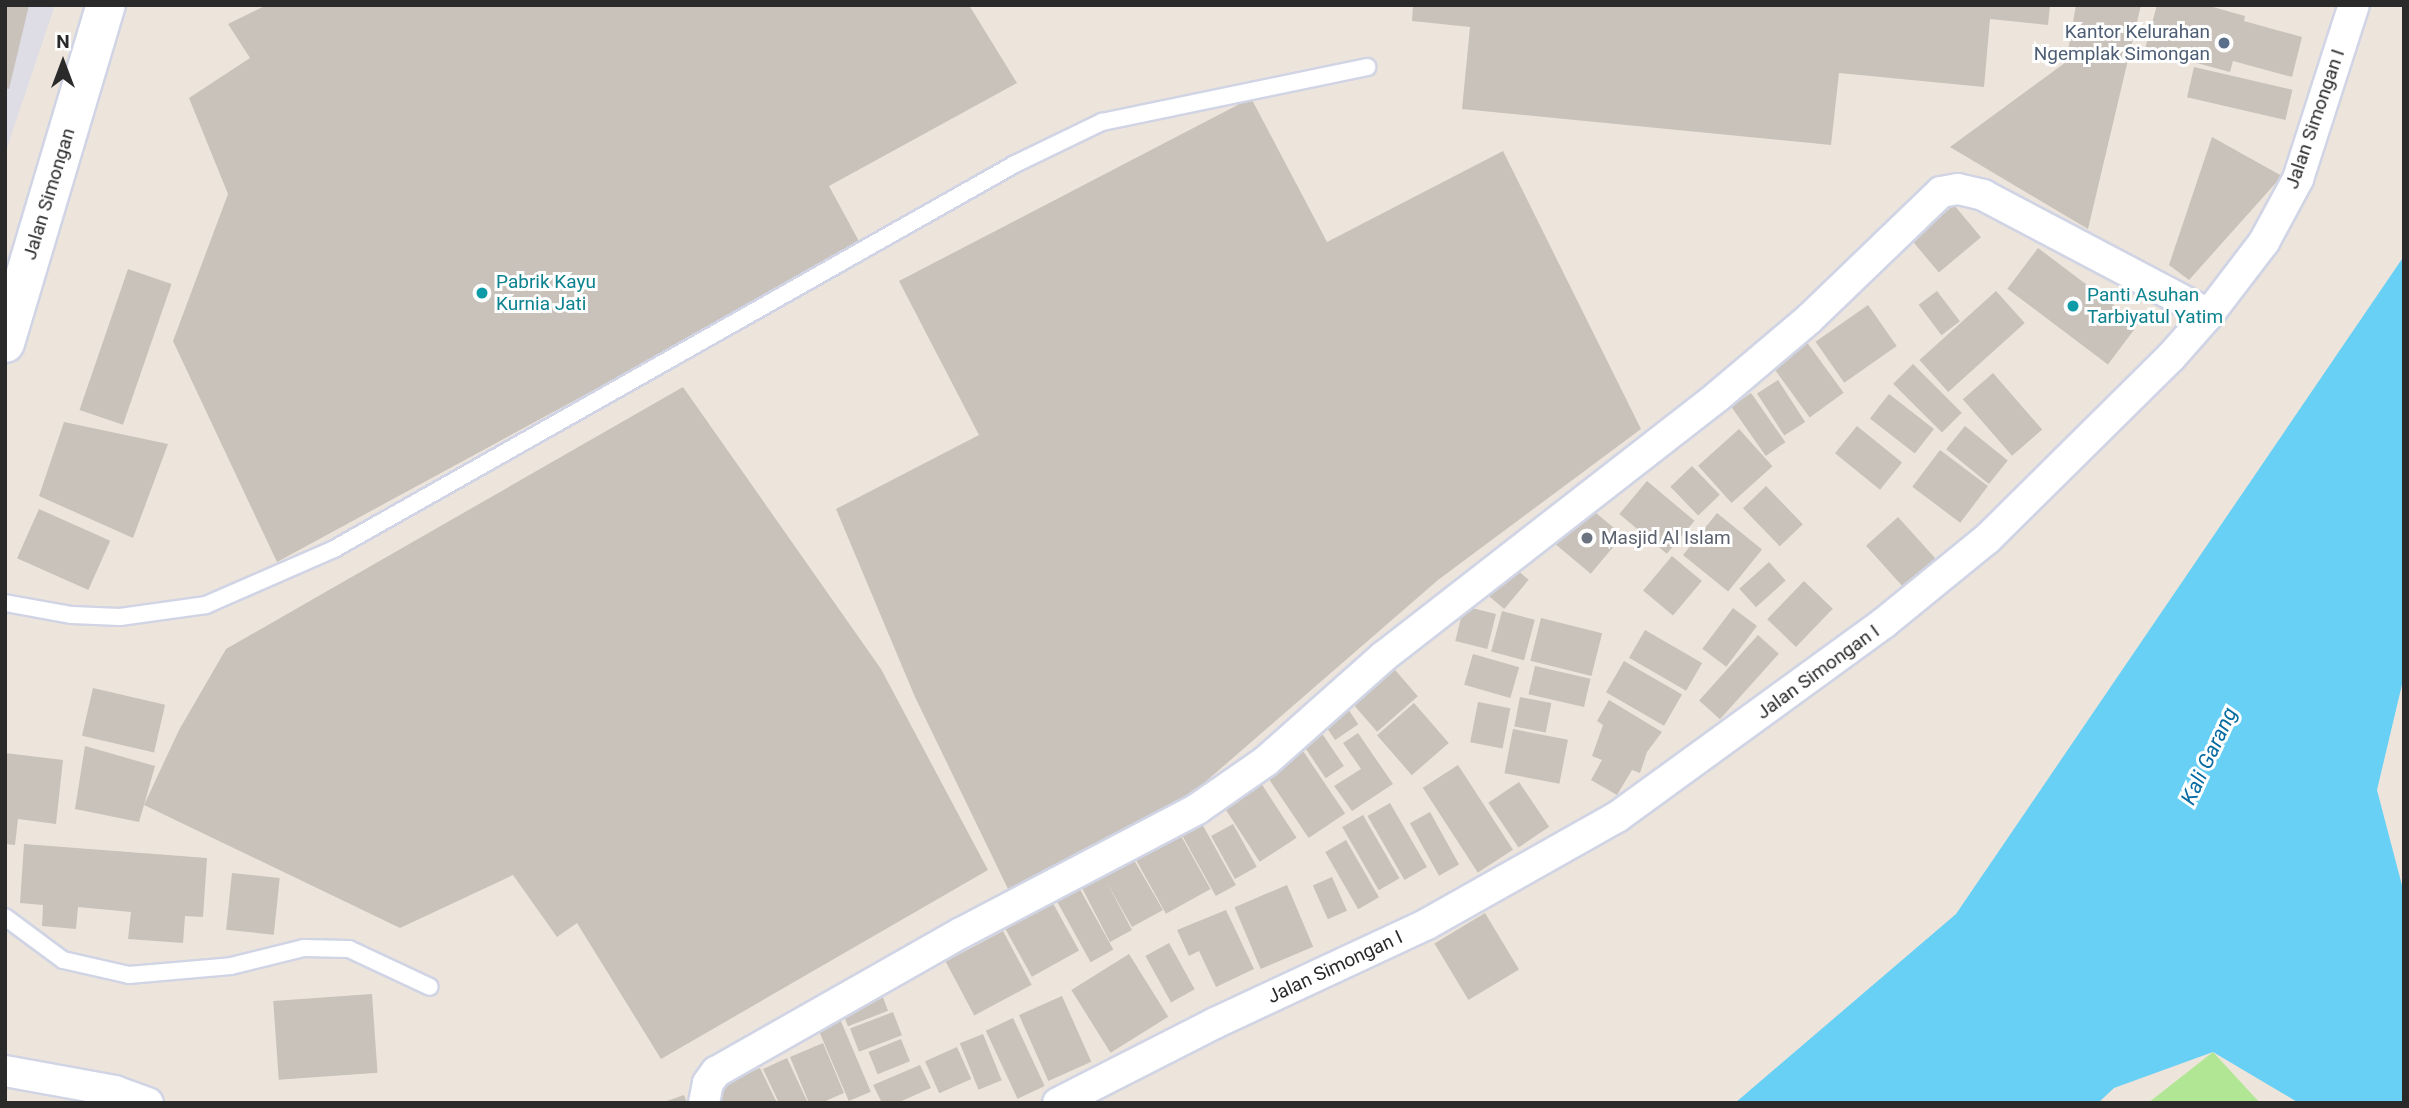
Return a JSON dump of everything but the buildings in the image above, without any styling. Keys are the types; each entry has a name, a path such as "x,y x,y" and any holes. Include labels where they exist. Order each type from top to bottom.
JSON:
{"main road":[{"name":"Jalan Simongan","path":"7,329 106,5"}],"street":[{"name":"Jalan Simongan I","path":"1058,1103 1215,1023 1427,924 1617,817 1884,623 1987,539 2162,366 2209,314 2264,242 2298,179 2354,5"},
{"path":"704,1103 708,1083 716,1072 961,933 1198,809 1266,761 1383,657 1718,396 1809,319 1941,192 1958,189 1983,195 2209,314"},
{"path":"5,1071 115,1091 148,1103"}],"lane":[{"path":"5,603 72,615 120,617 205,605 334,549 1014,164 1102,122 1367,67"},
{"path":"5,918 63,960 129,975 231,965 304,948 349,949 430,987"}],"shaded area":[{"path":"5,5 55,5 5,154"}],"green space":[{"path":"2213,1052 2260,1103 2148,1103"}],"water":[{"name":"Kali Garang","path":"2404,256 2404,676 2377,790 2404,893 2404,1103 2299,1103 2213,1052 2114,1088 2098,1103 1735,1103 1956,914"}],"place":[{"name":"Kantor Kelurahan Ngemplak Simongan","path":"2224,43"},
{"name":"Pabrik Kayu Kurnia Jati","path":"482,293"},
{"name":"Panti Asuhan Tarbiyatul Yatim","path":"2073,306"},
{"name":"Masjid Al Islam","path":"1587,538"}]}
